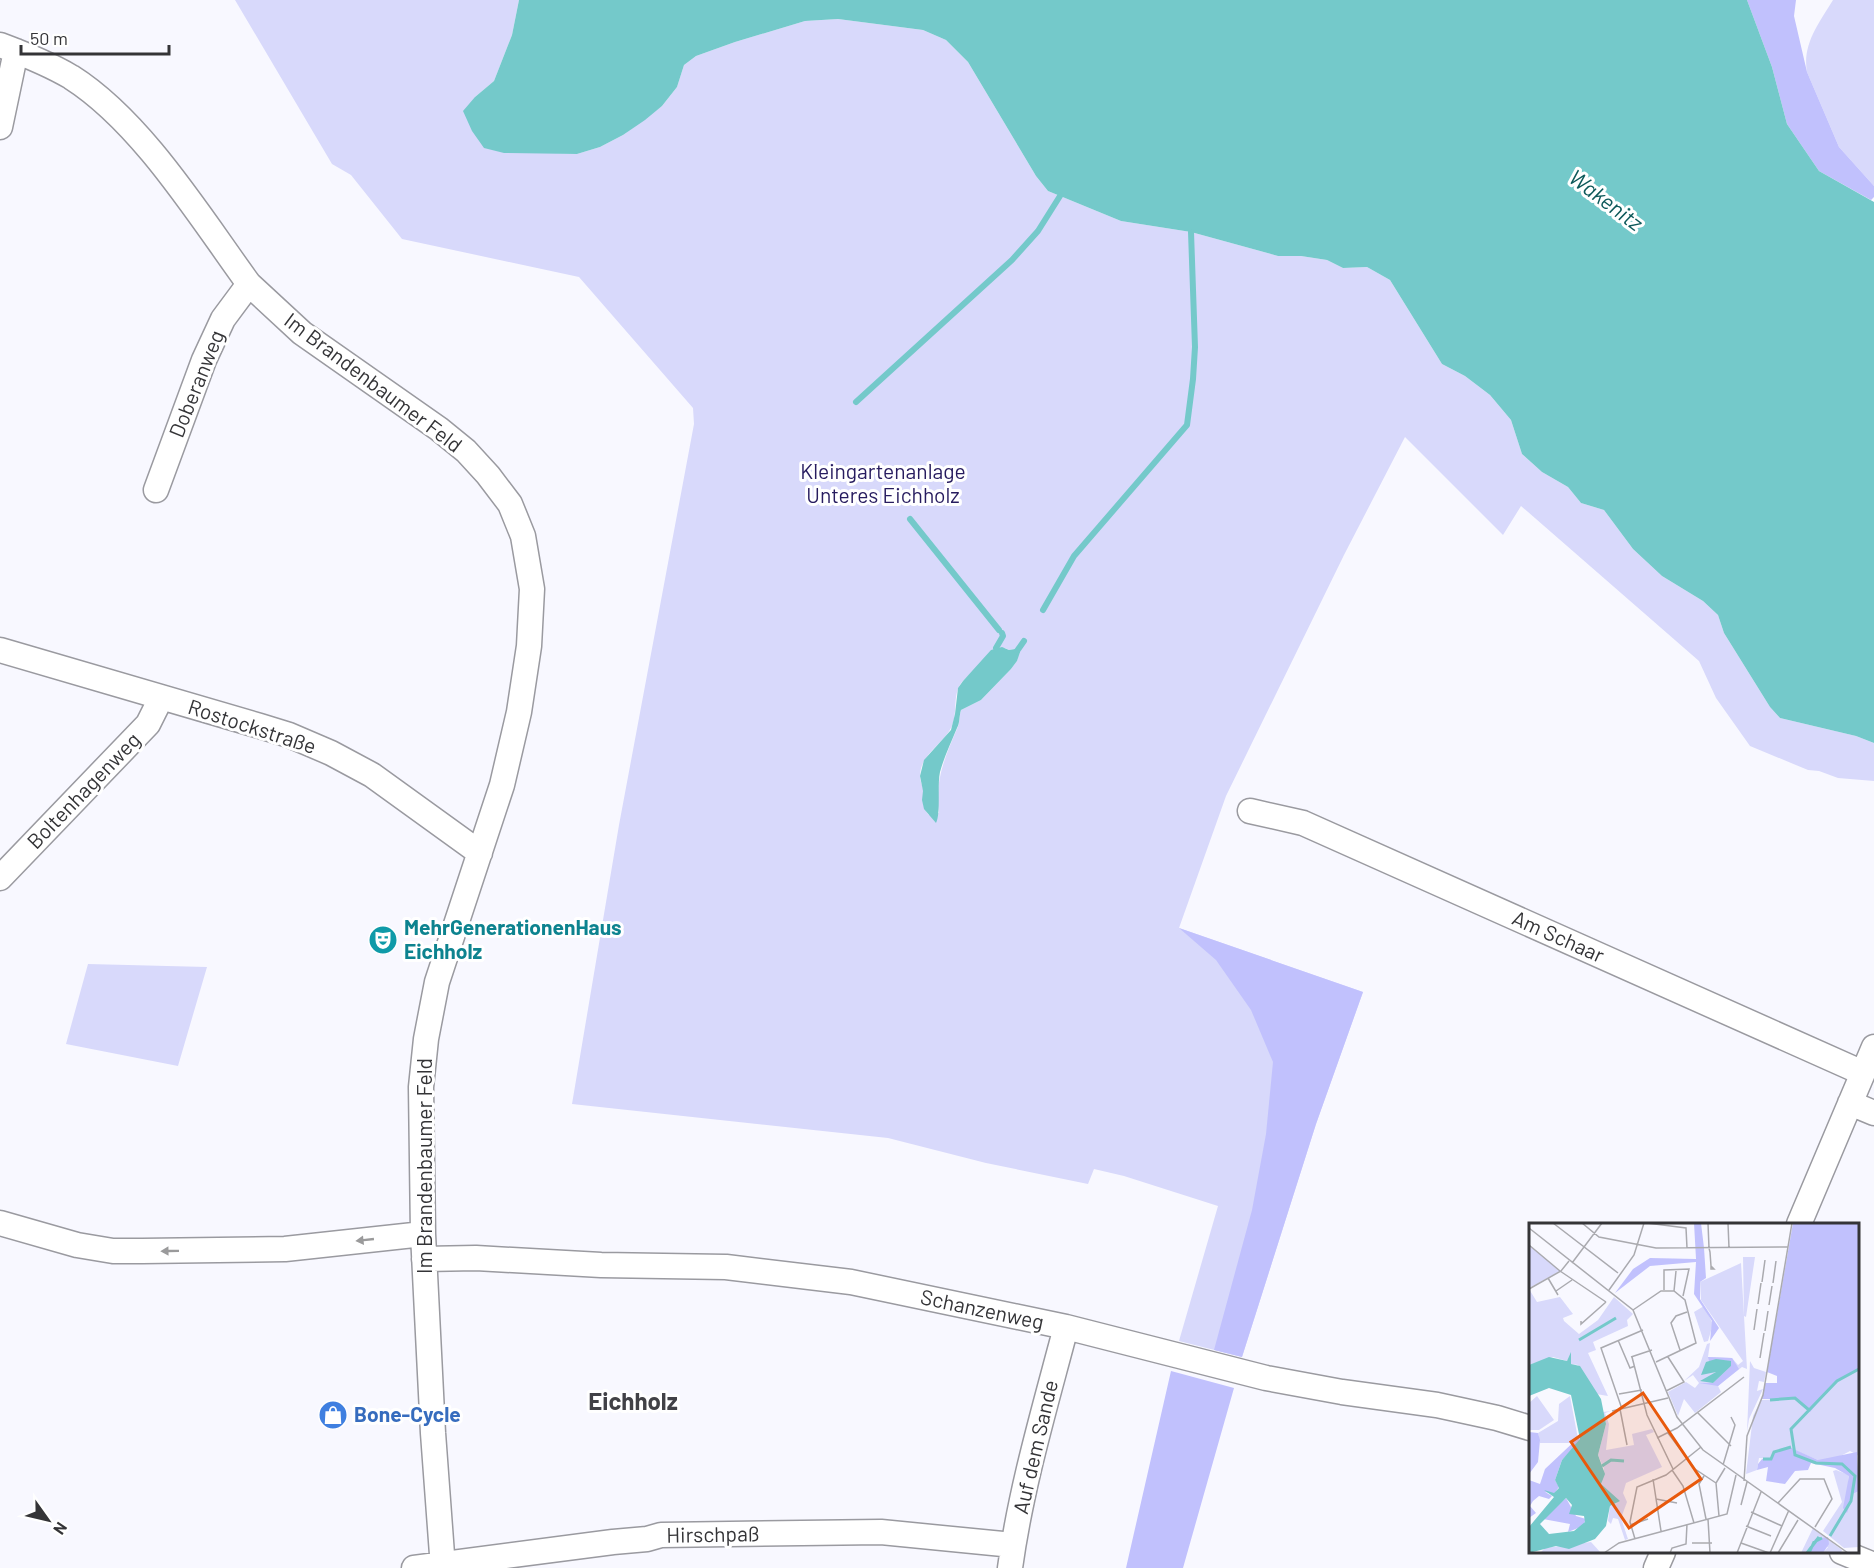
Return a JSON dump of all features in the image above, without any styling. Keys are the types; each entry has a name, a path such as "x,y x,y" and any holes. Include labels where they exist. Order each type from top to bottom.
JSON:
{"street":[{"path":"0,127 8,48"},
{"name":"Im Brandenbaumer Feld","path":"8,48 71,78 105,104 132,130 172,178 249,284 302,333 439,429 466,451 488,474 510,504 523,536 532,589 529,646 519,712 507,764 480,854 441,969 426,1039 421,1087 424,1259 443,1567"},
{"name":"Doberanweg","path":"156,490 204,360 224,319 249,284"},
{"name":"Rostockstraße","path":"0,650 289,735 331,753 372,776 480,854"},
{"name":"Boltenhagenweg","path":"0,878 148,724 161,698"},
{"name":"Am Schaar","path":"1250,811 1303,823 1863,1073"},
{"path":"1799,1223 1874,1047"},
{"path":"1850,1103 1874,1113"},
{"path":"0,1223 77,1245 113,1251 285,1249 423,1234"},
{"name":"Schanzenweg","path":"424,1259 476,1258 601,1265 726,1267 851,1282 1066,1327 1266,1378 1342,1392 1437,1405 1529,1428"},
{"name":"Auf dem Sande","path":"1011,1557 1036,1442 1066,1327"},
{"name":"Hirschpaß","path":"414,1568 443,1567 647,1539 661,1535 881,1532 1011,1557"},
{"path":"1656,1568 1662,1553"},
{"path":"1847,1553 1874,1565"}],"green space":[{"name":"Kleingartenanlage Unteres Eichholz","path":"235,0 519,0 512,35 494,81 475,97 556,153 577,154 600,147 623,135 662,106 677,87 684,65 696,56 735,42 805,21 838,19 923,30 946,40 968,62 1036,176 1048,191 1121,221 1191,232 1278,256 1301,256 1327,260 1343,268 1367,267 1390,280 1442,364 1465,376 1490,395 1511,420 1522,454 1542,472 1568,487 1581,503 1604,510 1633,549 1662,576 1703,601 1718,615 1724,633 1770,707 1780,718 1856,736 1874,743 1874,781 1838,778 1819,771 1808,770 1750,746 1716,698 1699,661 1521,506 1503,535 1405,437 1344,555 1226,796 1179,928 1363,992 1316,1124 1242,1357 1179,1341 1218,1206 1124,1176 1094,1169 1088,1184 986,1163 888,1138 572,1104 619,825 694,424 693,408 579,277 402,239 351,175 332,164","holes":["1005,648 1015,649 1019,652 1017,661 1011,669 981,700 961,710 958,727 939,780 939,813 929,815 924,806 921,768 928,755 952,726 959,687 983,664"]},
{"path":"1833,0 1874,0 1874,186 1839,147 1807,72 1809,43"},
{"path":"88,964 207,967 178,1066 66,1044"}],"shaded area":[{"path":"1747,0 1796,0 1794,16 1807,72 1839,147 1874,186 1874,197 1871,200 1819,171 1787,124 1772,67"},
{"path":"1179,928 1363,992 1316,1124 1242,1357 1214,1350 1252,1210 1266,1134 1273,1062 1251,1010 1216,960"},
{"path":"1171,1371 1234,1388 1183,1568 1126,1568"}],"water":[{"name":"Wakenitz","path":"519,0 1747,0 1772,67 1787,124 1819,171 1874,202 1874,743 1856,736 1780,718 1770,707 1724,633 1718,615 1703,601 1662,576 1633,549 1604,510 1581,503 1568,487 1542,472 1522,454 1511,420 1490,395 1465,376 1442,364 1390,280 1367,267 1343,268 1327,260 1301,256 1278,256 1191,232 1121,221 1048,191 1036,176 968,62 946,40 923,30 838,19 805,21 696,56 684,65 677,87 662,106 623,135 600,147 577,154 504,153 484,148 472,131 463,111 494,81 512,35"},
{"path":"1002,647 1020,652 1017,661 981,700 961,710 958,726 940,772 936,823 924,809 922,800 920,776 924,760 951,730 958,688 991,650"}],"waterway":[{"path":"856,402 1012,260 1038,231 1060,196"},
{"path":"1043,610 1074,556 1187,425 1195,347 1191,232"},
{"path":"910,519 999,630"},
{"path":"996,648 1003,636 1002,633"},
{"path":"1017,651 1024,641"}],"place":[{"name":"MehrGenerationenHaus Eichholz","path":"383,940"},
{"name":"Bone-Cycle","path":"333,1415"}],"district":[{"name":"Eichholz","path":"633,1402"}]}
